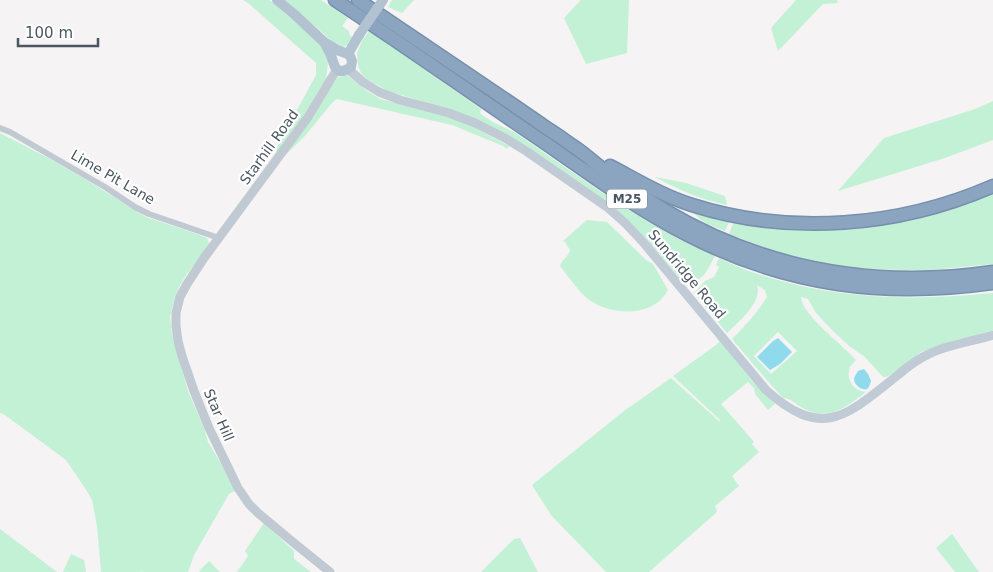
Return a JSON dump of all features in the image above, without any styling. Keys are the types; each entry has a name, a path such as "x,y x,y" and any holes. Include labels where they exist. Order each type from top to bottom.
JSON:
{"highway":[{"name":"M25","path":"335,0 624,197 687,235 729,254 789,275 854,287 918,290 993,283"},
{"name":"M25","path":"358,0 577,148 611,175 647,199 684,221 726,241 777,260 805,267 869,277 912,279 955,277 993,272"},
{"name":"M25","path":"577,148 654,190 691,205 739,217 777,222 835,223 893,217 936,207 993,186"}],"main road":[{"path":"277,0 324,42 350,56 352,61 351,67 343,71 335,66 324,42"},
{"path":"335,66 336,54 345,53 360,35 383,0"},
{"name":"Sundridge Road","path":"348,69 380,92 400,100 449,113 505,138 606,207 625,223 642,242 766,390 782,404 799,413 817,419 834,418 844,414 867,400 913,363 925,356 939,350 993,335"}],"street":[{"name":"Starhill Road","path":"219,238 308,117 335,66"},
{"name":"Lime Pit Lane","path":"0,128 106,187 135,207 149,214 219,238"},
{"name":"Star Hill","path":"219,238 191,277 180,297 176,313 176,326 182,356 209,428 242,495 269,523 330,572"}],"green space":[{"path":"243,0 269,0 272,2 309,33 320,45 328,62 326,79 296,128 276,155 277,147 316,75 316,63"},
{"path":"285,0 321,0 348,18 342,26 353,37 348,45 336,46"},
{"path":"392,0 414,0 402,13 388,7"},
{"path":"581,0 629,0 627,53 586,64 564,18"},
{"path":"796,0 837,0 838,3 823,4 778,51 771,28"},
{"path":"370,30 391,47 481,109 480,113 488,119 514,132 646,220 715,256 706,271 695,282 683,285 645,237 642,237 516,140 421,101 388,91 367,79 361,73 357,53 363,39"},
{"path":"347,75 380,99 439,114 467,124 509,146 507,149 452,125 337,99 304,137 282,158 338,77"},
{"path":"993,101 993,140 945,158 838,191 884,138 975,109"},
{"path":"0,133 50,159 146,217 207,238 209,243 207,249 179,287 170,316 172,334 188,391 208,442 235,491 229,494 194,555 188,572 142,572 144,569 141,572 101,572 97,526 92,500 87,491 66,460 0,413"},
{"path":"655,177 686,183 725,196 727,205 690,194"},
{"path":"993,192 993,264 930,270 832,267 758,246 729,234 734,221 785,228 838,229 914,218 943,211"},
{"path":"693,212 730,220 725,231 703,222"},
{"path":"587,220 607,222 646,260 653,264 668,290 662,299 644,309 622,311 600,306 583,294 560,266 570,250 563,241"},
{"path":"719,258 748,271 787,283 845,294 934,297 993,293 993,330 955,340 921,352 892,374 883,377 865,357 849,346 832,330 816,313 808,299 801,297 803,304 815,321 856,360 850,367 850,380 854,387 866,392 835,412 819,414 810,412 791,400 783,398 732,339 763,303 767,297 765,290 757,285 758,291 753,305 727,333 694,293 705,281 714,277 719,267 716,265","holes":["778,332 797,351 771,374 754,356"]},
{"path":"720,341 752,381 775,404 768,410 748,382 721,404 754,442 752,444 759,452 732,476 739,486 715,506 717,512 649,572 606,572 551,515 532,485 624,411 671,378 720,422 673,376"},
{"path":"264,523 294,551 294,559 311,572 237,572 248,556 245,551"},
{"path":"0,529 57,572 0,572"},
{"path":"952,534 979,572 955,572 936,548"},
{"path":"520,538 538,572 481,572 514,539"},
{"path":"71,554 84,560 86,572 63,572"},
{"path":"209,561 220,572 199,571"}],"water":[{"path":"778,338 792,352 780,364 770,370 757,357"},
{"path":"864,369 871,381 867,389 858,387 854,379 858,371"}]}
